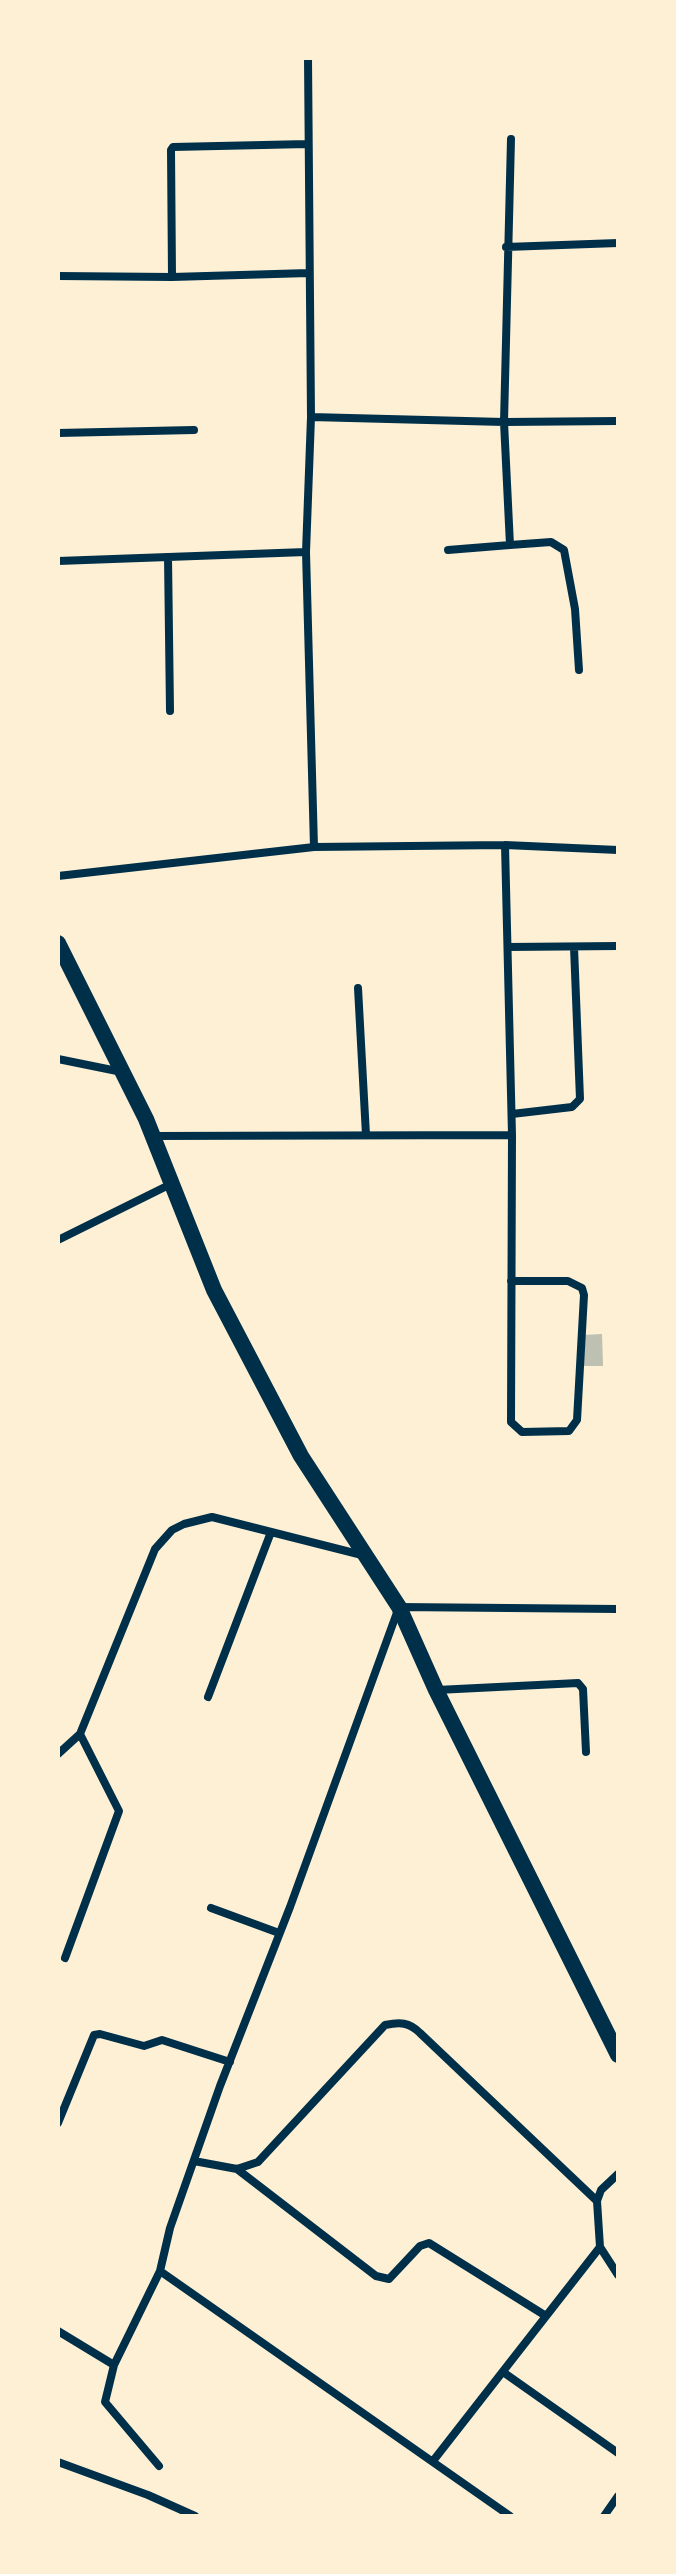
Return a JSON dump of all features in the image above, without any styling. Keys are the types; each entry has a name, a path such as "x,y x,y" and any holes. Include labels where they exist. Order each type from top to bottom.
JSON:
{"main road":[{"path":"58,943 153,1136 214,1290 301,1456 399,1607 436,1690 611,2029 618,2055"}],"street":[{"path":"308,58 311,417 306,552 314,847"},
{"path":"510,545 504,422 511,139"},
{"path":"172,277 173,147 308,144"},
{"path":"506,247 618,243"},
{"path":"58,276 309,273"},
{"path":"311,417 504,422 618,421"},
{"path":"58,433 194,430"},
{"path":"448,550 551,542 564,550 575,609 579,670"},
{"path":"58,561 306,552"},
{"path":"168,557 170,711"},
{"path":"505,845 512,1114 511,1281 511,1422 522,1432 569,1431 577,1420 582,1288 568,1281 511,1281"},
{"path":"58,876 314,847 505,845 618,850"},
{"path":"508,947 618,946"},
{"path":"512,1114 572,1107 580,1099 574,947"},
{"path":"358,988 366,1135"},
{"path":"58,1059 123,1073"},
{"path":"153,1136 512,1135"},
{"path":"58,1240 171,1184"},
{"path":"58,1754 80,1734 155,1549 163,1538 184,1524 212,1517 367,1556"},
{"path":"208,1697 271,1532"},
{"path":"159,2466 105,2402 114,2365 160,2271 170,2228 194,2161 399,1607 618,1609"},
{"path":"436,1690 578,1683 583,1689 586,1752"},
{"path":"65,1958 119,1811 80,1734"},
{"path":"211,1908 279,1933"},
{"path":"237,2169 258,2162 385,2025 405,2023 411,2024 597,2201"},
{"path":"58,2123 94,2035 144,2046 162,2040 230,2062"},
{"path":"194,2161 237,2169 376,2276 389,2279 420,2246 429,2243 546,2316"},
{"path":"618,2174 601,2190 597,2201 600,2247 618,2275"},
{"path":"433,2461 600,2247"},
{"path":"160,2271 510,2516"},
{"path":"58,2331 114,2365"},
{"path":"503,2372 618,2453"},
{"path":"58,2462 195,2516"},
{"path":"604,2516 618,2496"}],"building":[{"path":"602,1334 603,1366 584,1366 583,1335"}]}
